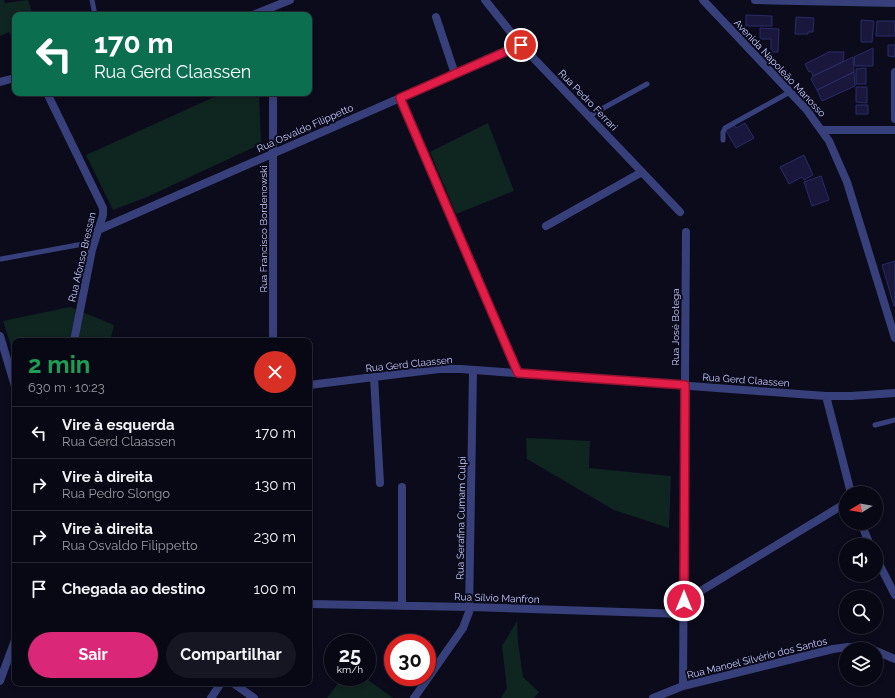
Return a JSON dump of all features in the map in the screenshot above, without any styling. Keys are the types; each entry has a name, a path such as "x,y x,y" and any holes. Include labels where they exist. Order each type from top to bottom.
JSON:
{"street":[{"path":"260,12 290,0"},
{"name":"Rua Pedro Ferrari","path":"485,0 521,45 680,212"},
{"name":"Avenida Napoleão Manosso","path":"702,0 790,92 822,130 841,167 895,338"},
{"path":"755,0 895,3"},
{"path":"436,17 455,74"},
{"name":"Rua Osvaldo Filippetto","path":"98,230 521,45"},
{"path":"895,72 895,118"},
{"path":"0,82 12,79"},
{"name":"Rua Afonso Bressan","path":"48,96 101,203 103,215 94,242 75,338"},
{"name":"Rua Francisco Bordenowski","path":"273,96 273,338"},
{"path":"400,98 518,373"},
{"path":"822,130 895,130"},
{"path":"546,226 642,172"},
{"name":"Rua José Botega","path":"683,686 686,232"},
{"path":"0,336 12,376"},
{"name":"Rua Gerd Claassen","path":"312,385 439,369 518,373 826,396 851,396 895,392"},
{"name":"Rua Serafina Cumam Culpi","path":"414,698 463,628 467,621 470,607 473,370"},
{"path":"374,377 380,483"},
{"path":"826,396 849,486"},
{"path":"402,487 402,605"},
{"path":"684,601 839,507"},
{"path":"883,572 895,595"},
{"name":"Rua Sílvio Manfron","path":"312,604 402,605 684,614"},
{"path":"0,681 12,648"},
{"name":"Rua Manoel Silvério dos Santos","path":"653,698 683,686 839,648"},
{"path":"883,654 895,660"},
{"path":"210,698 219,686"},
{"path":"237,686 254,698"}],"lane":[{"path":"92,0 94,12"},
{"path":"589,116 647,84"},
{"path":"723,140 723,132 725,128 790,92"},
{"path":"1,259 94,242"},
{"path":"875,425 895,420"}],"green space":[{"path":"0,0 4,0 5,3 28,0 32,12 12,12 12,36 9,32 0,36"},
{"path":"216,96 259,96 261,144 147,197 113,210 86,155"},
{"path":"488,123 514,191 456,214 430,152"},
{"path":"70,307 114,325 111,338 12,338 12,350 3,321"},
{"path":"526,438 590,441 589,468 671,476 669,528 614,510 527,459"},
{"path":"517,621 518,642 523,677 539,692 534,698 501,698 507,688 502,646"},
{"path":"336,686 376,686 393,698 327,698"}],"building":[{"path":"746,15 772,16 772,26 746,26"},
{"path":"796,17 814,18 813,32 808,32 808,34 795,34"},
{"path":"861,20 874,21 872,42 861,42"},
{"path":"877,21 895,21 895,36 876,36"},
{"path":"760,28 779,29 778,52 771,52 771,39 760,39"},
{"path":"888,45 895,45 895,57 888,56"},
{"path":"873,48 873,66 855,66 854,57"},
{"path":"829,52 844,52 843,62 813,76 805,64"},
{"path":"853,57 854,72 817,90 811,79 813,76"},
{"path":"866,68 866,84 856,84 856,69"},
{"path":"854,72 855,86 822,101 817,90"},
{"path":"856,87 867,87 867,103 856,102"},
{"path":"856,105 868,105 868,114 856,114"},
{"path":"745,123 754,138 736,148 725,129 734,125 736,128"},
{"path":"804,155 813,175 804,180 802,177 789,184 780,167"},
{"path":"821,176 829,200 812,206 804,182"},
{"path":"895,261 895,306 894,306 882,265"}],"route":[{"path":"521,45 400,98 518,373 685,385 684,601"}]}
